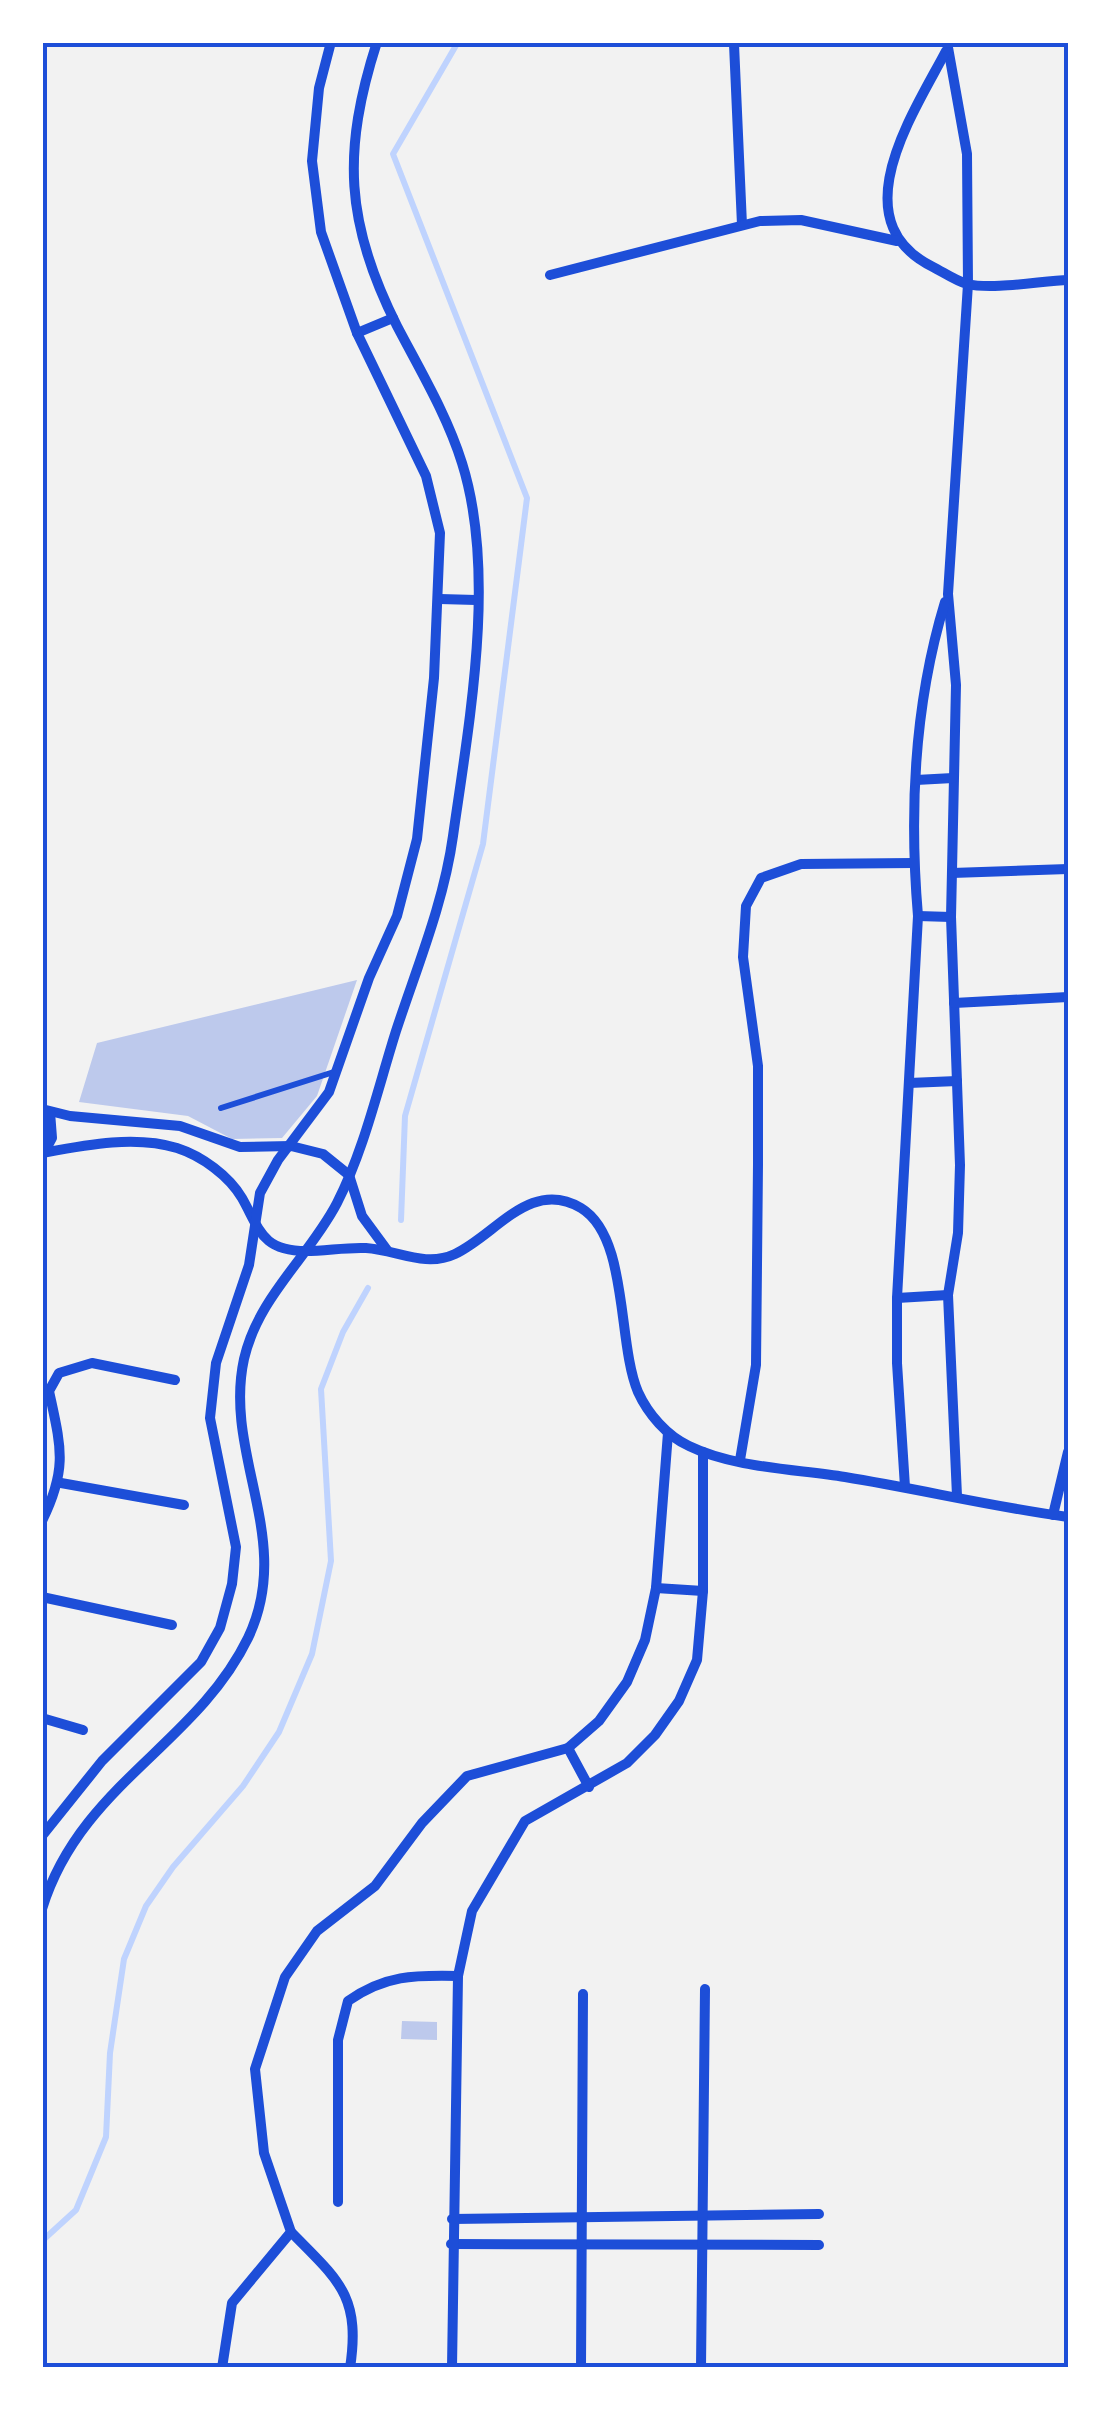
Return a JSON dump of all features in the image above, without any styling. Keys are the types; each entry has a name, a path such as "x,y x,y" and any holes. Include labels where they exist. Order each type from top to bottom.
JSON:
{"street":[{"path":"42,1836 102,1761 201,1662 220,1628 232,1584 236,1546 210,1418 212,1388 255,1231 260,1193 318,1111 408,887 424,784 440,598 440,533 426,476 356,334 320,232 312,161 319,88 331,42"},
{"path":"42,1909 61,1861 88,1818 224,1678 250,1634 263,1585 266,1539 239,1402 245,1356 277,1286 306,1251 349,1175 438,902 452,842 476,600 476,531 462,464 393,318 358,224 350,165 359,99 376,42"},
{"path":"734,44 742,225"},
{"path":"897,241 888,192 890,164 947,46"},
{"path":"947,46 967,154 968,284 948,594 956,685 952,918 958,1216 948,1296 957,1496"},
{"path":"550,275 742,225 801,220 897,241 913,257 968,284 1068,280"},
{"path":"356,334 393,318"},
{"path":"905,1487 896,1363 918,916 914,863 919,712 930,650 948,594"},
{"path":"440,598 476,600"},
{"path":"916,780 953,778"},
{"path":"740,1460 756,1365 758,1066 743,957 746,906 761,878 801,864 914,863"},
{"path":"952,873 1068,870"},
{"path":"918,916 952,918"},
{"path":"954,1004 1068,997"},
{"path":"909,1084 957,1081"},
{"path":"43,1153 52,1138 46,1111 180,1126 240,1147 291,1146 323,1154 349,1175 362,1216 388,1251"},
{"path":"43,1153 131,1142 179,1148 227,1180 241,1197 255,1231 279,1246 306,1251 388,1251 417,1260 456,1254 523,1205 539,1200 560,1201 587,1212 609,1246 630,1365 639,1394 668,1433 703,1452 740,1460 1068,1517"},
{"path":"898,1298 948,1296"},
{"path":"42,1522 61,1483 59,1440 48,1391 59,1373 92,1363 110,1364 176,1380"},
{"path":"350,2368 355,2336 344,2287 291,2232 264,2153 255,2069 284,1977 318,1931 375,1886 422,1823 468,1776 568,1748 599,1720 626,1682 645,1640 656,1588 668,1433"},
{"path":"452,2368 458,1976 472,1911 525,1821 627,1763 656,1735 679,1701 697,1660 703,1591 703,1452"},
{"path":"1053,1515 1068,1452"},
{"path":"61,1483 184,1504"},
{"path":"656,1588 703,1591"},
{"path":"42,1597 172,1626"},
{"path":"42,1718 83,1730"},
{"path":"568,1748 590,1787"},
{"path":"338,2202 338,2040 348,2001 373,1984 405,1974 458,1976"},
{"path":"702,2368 705,1989"},
{"path":"581,2368 583,1994"},
{"path":"452,2219 819,2214"},
{"path":"222,2368 232,2304 291,2232"},
{"path":"451,2244 819,2245"}],"lane":[{"path":"220,1108 337,1071"}],"building":[{"path":"357,980 317,1096 282,1138 232,1139 188,1116 79,1102 97,1043"},
{"path":"402,2021 437,2022 437,2040 401,2039"}],"waterway":[{"path":"401,1220 405,1116 483,844 527,498 393,154 458,42"},
{"path":"42,2241 76,2210 106,2137 110,2053 124,1959 146,1906 173,1867 243,1786 279,1732 312,1654 331,1561 321,1389 343,1332 368,1288"}]}
